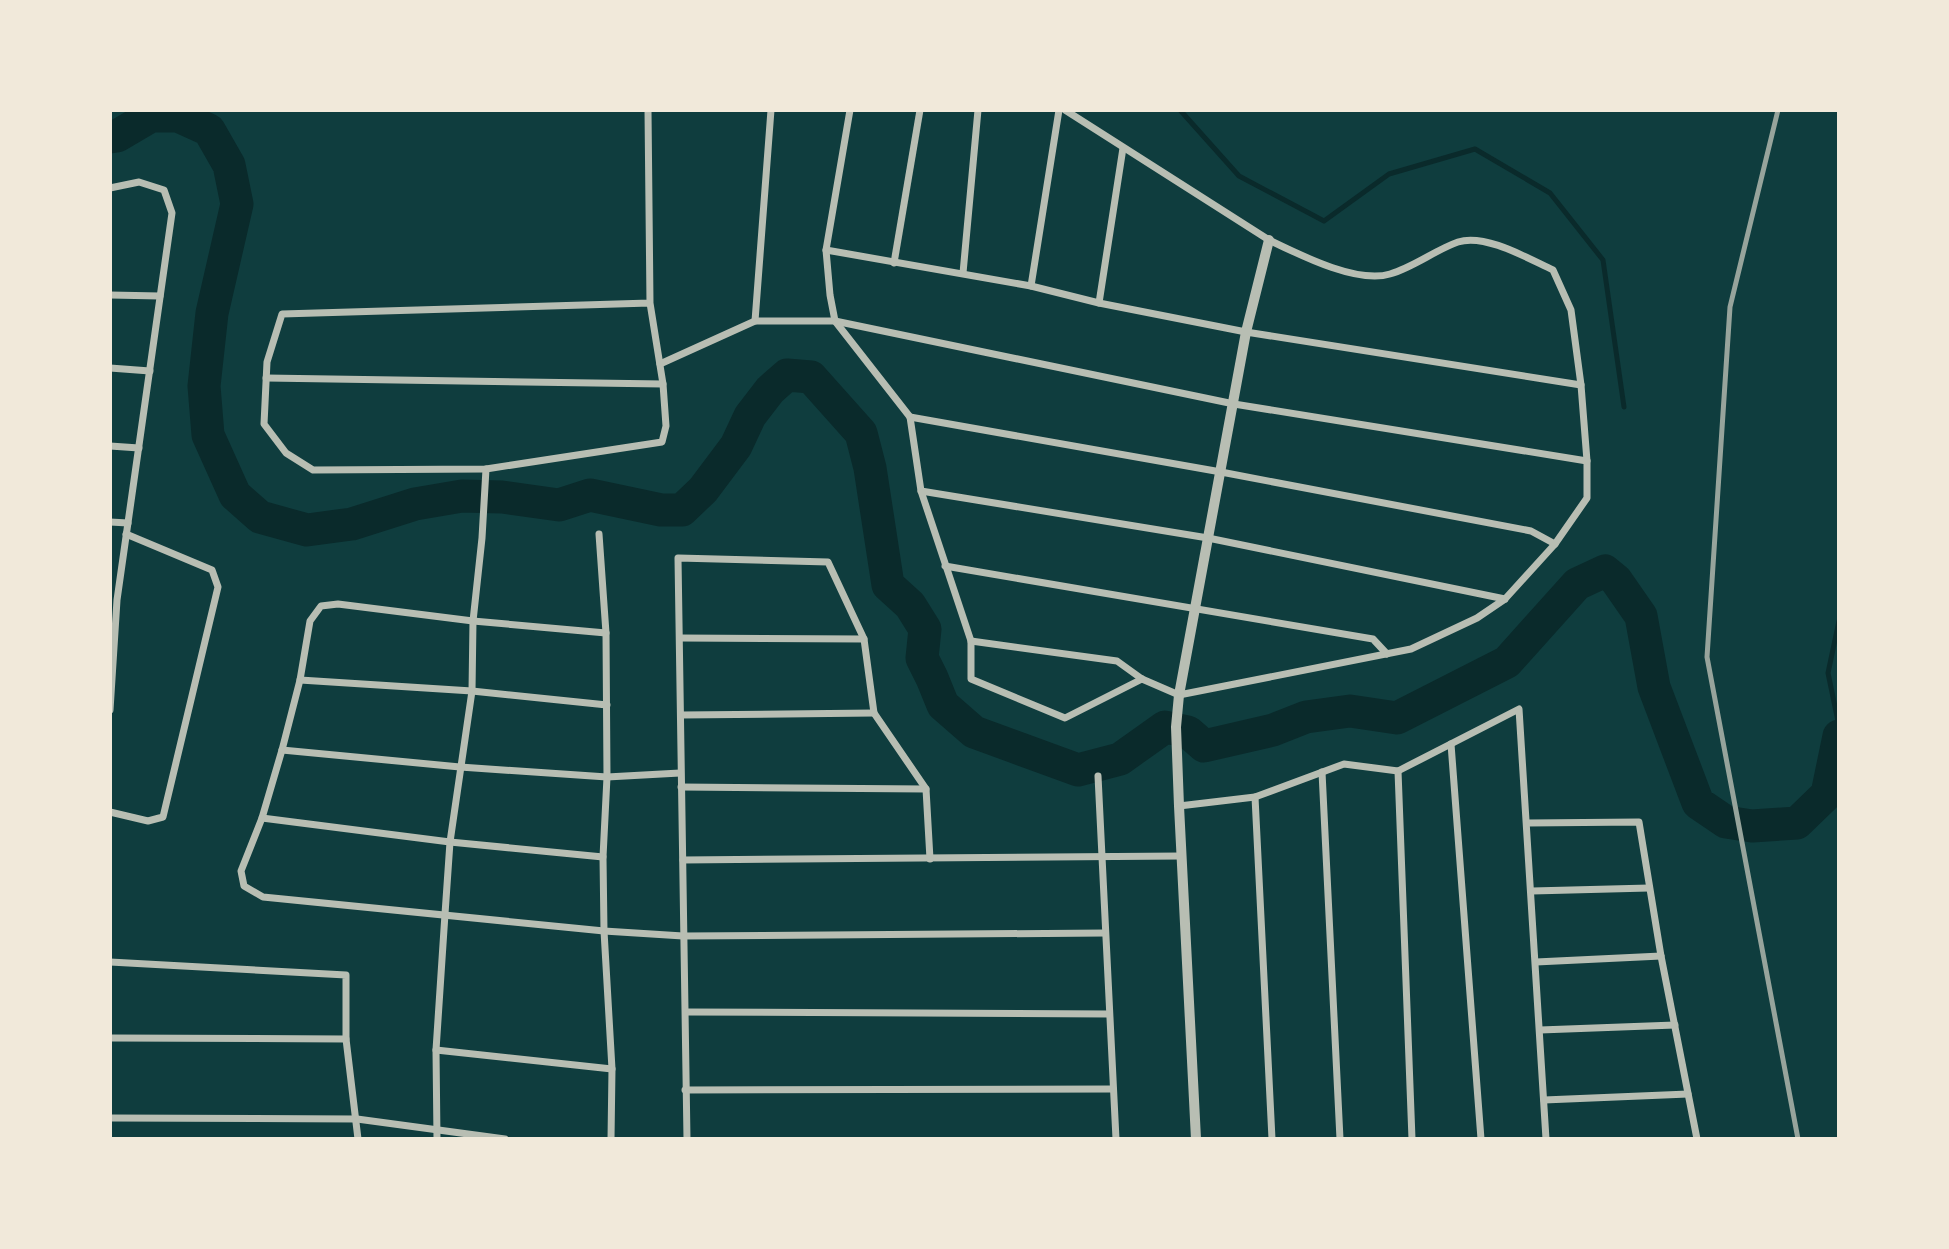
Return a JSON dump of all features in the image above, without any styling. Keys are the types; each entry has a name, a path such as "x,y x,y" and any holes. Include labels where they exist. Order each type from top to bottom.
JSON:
{"street":[{"path":"648,110 650,303 663,384 666,426 662,442 486,468 313,470 286,453 264,424 267,362 282,314 650,303"},
{"path":"755,321 771,110"},
{"path":"850,110 826,250 835,321 910,417 921,491 971,641 971,679 1065,718 1142,679"},
{"path":"894,263 920,110"},
{"path":"963,273 978,110"},
{"path":"1031,286 1059,110"},
{"path":"971,641 1117,661 1142,679 1179,695 1411,649 1477,618 1506,599 1555,544 1587,498 1581,384 1571,310 1553,271 1496,244 1461,241 1389,275 1354,274 1304,257 1269,240 1065,110"},
{"path":"1099,303 1122,148"},
{"path":"110,188 139,182 164,190 172,213 128,523 114,599 110,710"},
{"path":"1196,1139 1178,806 1179,695 1247,332 1269,240"},
{"path":"826,250 1031,286 1099,303 1247,332 1581,384"},
{"path":"110,295 160,296"},
{"path":"660,364 755,321 835,321 1234,404 1587,461"},
{"path":"110,368 150,371"},
{"path":"266,378 663,384"},
{"path":"910,417 1531,531 1555,544"},
{"path":"110,446 139,448"},
{"path":"437,1139 436,1050 450,842 472,691 473,621 486,468"},
{"path":"921,491 1209,538 1506,599"},
{"path":"110,522 128,523"},
{"path":"110,812 148,821 163,817 218,587 212,570 126,534"},
{"path":"599,534 606,633 607,777 603,858 604,931 612,1069 611,1139"},
{"path":"687,1139 678,558 828,562 864,639 874,713 926,789 930,859"},
{"path":"945,566 1373,639 1387,654"},
{"path":"606,633 473,621 338,604 321,606 310,621 300,680 282,750 262,818 241,871 244,886 263,897 604,931 683,936 1105,933"},
{"path":"680,638 864,639"},
{"path":"300,680 472,691 607,705"},
{"path":"1178,806 1255,797 1344,764 1398,771 1519,709 1546,1139"},
{"path":"681,715 874,713"},
{"path":"1451,744 1481,1139"},
{"path":"282,750 460,767 607,777 680,773"},
{"path":"1398,771 1412,1139"},
{"path":"1322,772 1340,1139"},
{"path":"1098,776 1116,1139"},
{"path":"681,787 926,789"},
{"path":"1255,797 1272,1139"},
{"path":"262,818 603,858"},
{"path":"1528,823 1639,822 1648,888 1698,1139"},
{"path":"683,860 1181,856"},
{"path":"1532,891 1648,888"},
{"path":"1536,962 1661,956"},
{"path":"110,962 346,975 346,1039 358,1139"},
{"path":"686,1012 1110,1014"},
{"path":"1540,1030 1675,1026"},
{"path":"110,1038 346,1039"},
{"path":"436,1050 612,1069"},
{"path":"685,1090 1113,1089"},
{"path":"1544,1100 1688,1094"},
{"path":"110,1118 357,1119 505,1139"}],"waterway":[{"path":"1180,110 1239,176 1324,221 1389,174 1475,149 1550,193 1603,260 1624,407"},
{"path":"110,137 117,136 151,116 178,116 209,130 229,165 237,204 212,313 204,386 208,435 235,495 260,517 307,530 352,524 415,504 462,496 502,497 559,505 590,495 661,510 682,510 703,490 736,446 750,416 770,390 787,375 811,377 861,433 870,468 888,585 910,605 925,629 922,658 943,705 974,732 1078,770 1120,759 1165,727 1188,732 1204,746 1273,730 1306,717 1350,711 1397,718 1507,662 1577,584 1605,571 1616,580 1641,616 1654,687 1698,803 1726,822 1752,826 1797,823 1827,794 1839,736"},
{"path":"1839,621 1828,673 1839,726"}],"railway":[{"path":"1778,110 1730,307 1707,657 1798,1139"}]}
